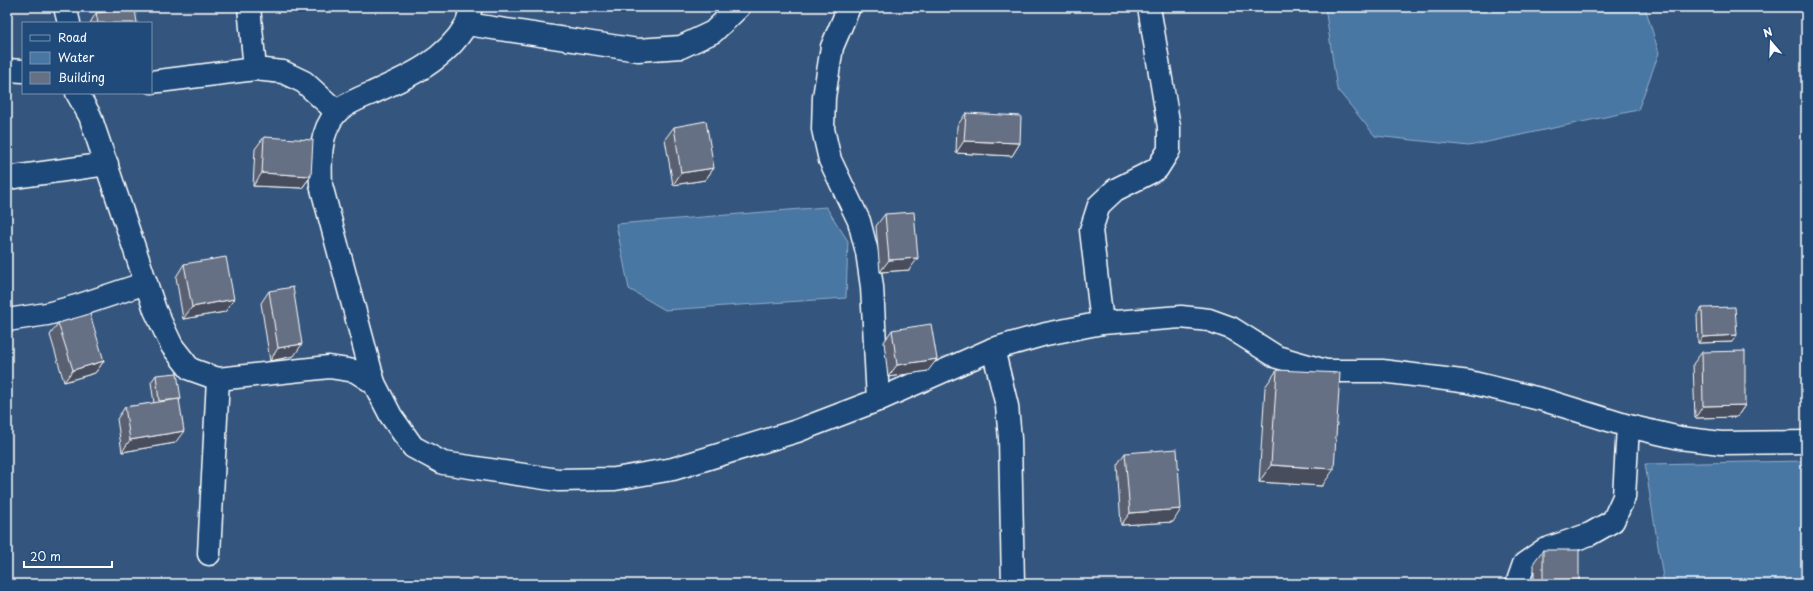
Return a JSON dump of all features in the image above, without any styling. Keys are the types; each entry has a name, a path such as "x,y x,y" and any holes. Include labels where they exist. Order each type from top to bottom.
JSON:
{"street":[{"path":"65,7 69,22"},
{"path":"249,7 254,69"},
{"path":"739,7 713,32 681,47 638,50 469,15 440,57 405,78 360,98 337,112 326,130 324,137 320,157 321,185 374,383 391,416 413,447 444,463 558,480 615,479 673,470 797,431 878,400 993,349 1046,334 1102,323 1181,317 1209,320 1230,328 1277,357 1326,371 1382,371 1469,382 1544,400 1628,426 1680,438 1721,443 1806,442"},
{"path":"849,7 832,47 824,97 822,129 830,160 859,221 867,252 872,287 878,400"},
{"path":"1102,323 1091,230 1099,205 1115,190 1157,169 1169,150 1169,127 1149,7"},
{"path":"152,82 254,69 283,72 304,82 337,112"},
{"path":"7,70 22,71"},
{"path":"78,94 90,116 155,310 172,346 190,369 218,380 329,367 355,371 374,383"},
{"path":"7,178 107,164"},
{"path":"7,320 47,314 77,306 146,283"},
{"path":"993,349 1007,406 1010,439 1013,584"},
{"path":"209,554 218,380"},
{"path":"1517,584 1524,564 1544,550 1590,534 1613,521 1624,497 1628,426"}],"water":[{"path":"1325,7 1645,7 1659,53 1638,110 1469,146 1375,136 1337,89"},
{"path":"826,207 848,241 846,298 665,310 629,289 616,224"},
{"path":"1806,461 1806,584 1664,584 1645,464"}],"building":[{"path":"135,9 137,22 98,22 96,13"},
{"path":"966,113 1021,116 1020,143 964,141"},
{"path":"706,121 714,168 681,173 674,127"},
{"path":"264,137 313,140 311,176 262,173"},
{"path":"914,212 918,258 889,260 885,214"},
{"path":"226,257 234,299 192,307 184,264"},
{"path":"293,287 302,344 278,348 269,291"},
{"path":"1735,307 1737,335 1703,337 1702,308"},
{"path":"90,314 104,361 73,370 58,323"},
{"path":"931,324 937,359 897,365 892,330"},
{"path":"1745,351 1745,405 1703,406 1702,352"},
{"path":"1277,370 1340,373 1334,469 1271,465"},
{"path":"177,373 181,399 159,401 156,375"},
{"path":"179,399 184,431 130,440 125,407"},
{"path":"1177,449 1181,509 1130,513 1125,453"},
{"path":"1543,550 1579,550 1579,581 1543,581"}]}
